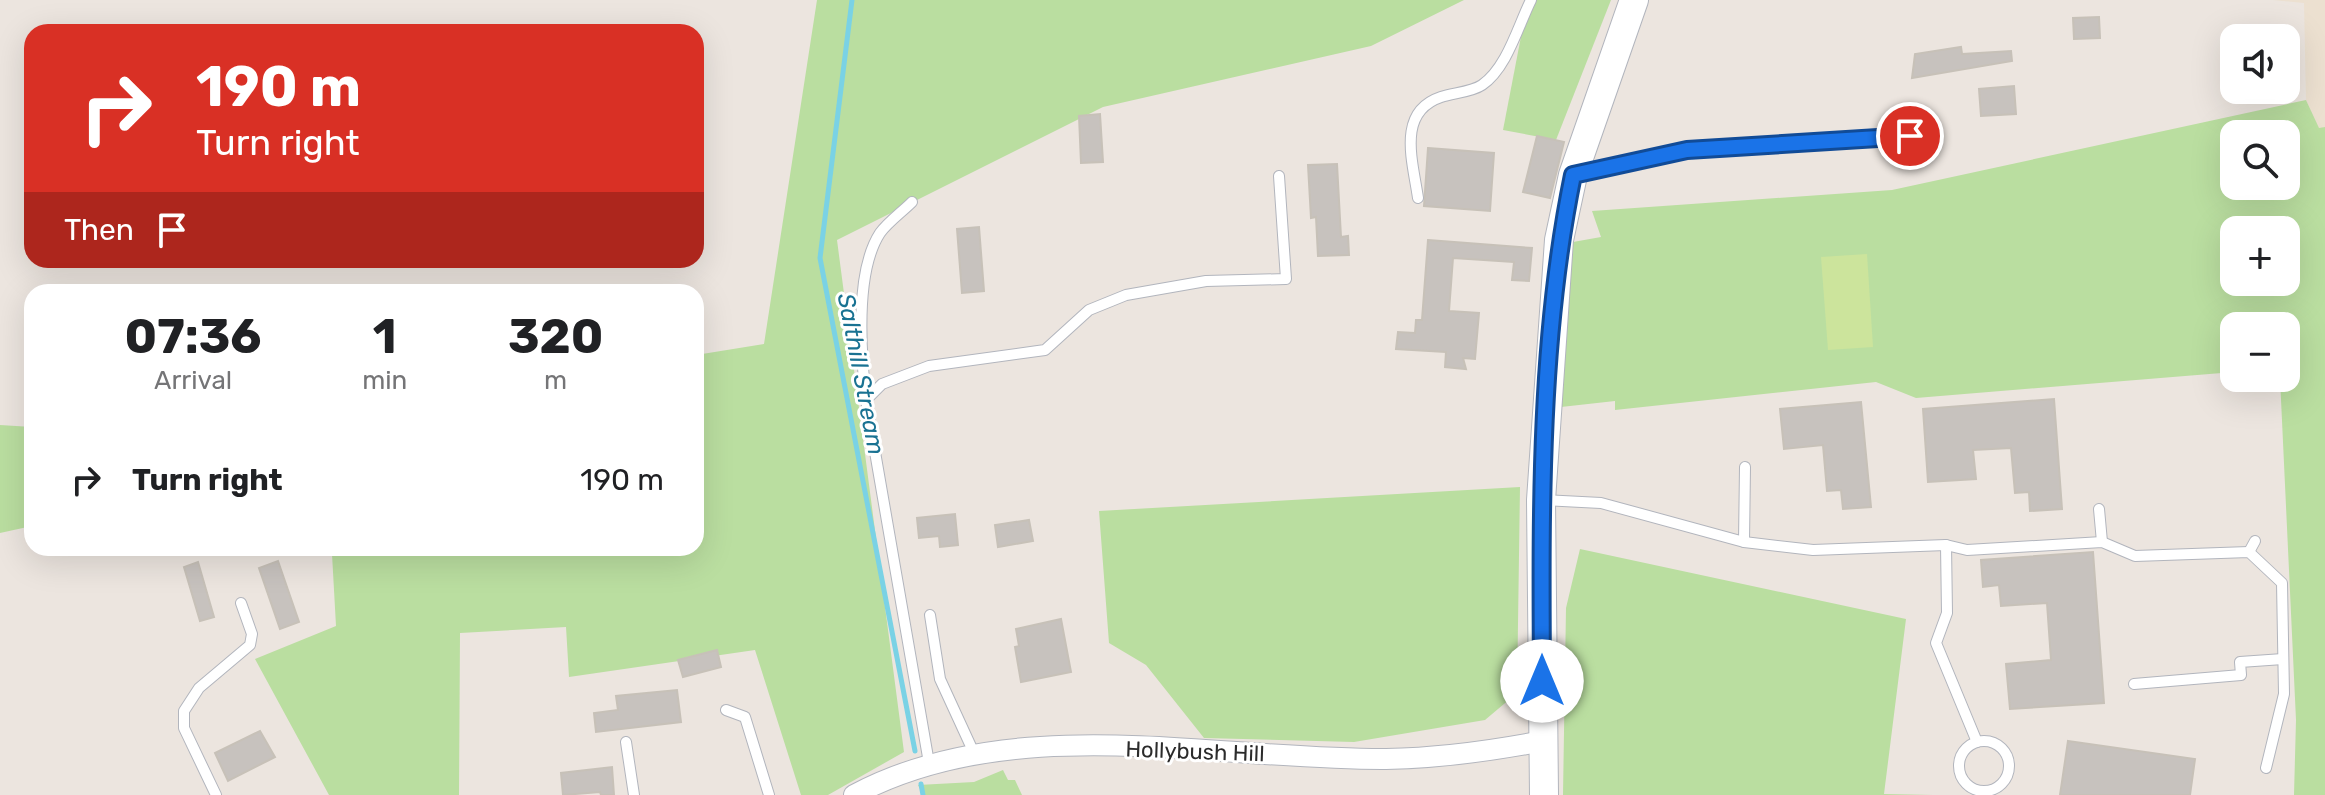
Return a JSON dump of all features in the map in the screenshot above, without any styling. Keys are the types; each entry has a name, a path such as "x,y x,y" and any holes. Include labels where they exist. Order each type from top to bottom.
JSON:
{"street":[{"path":"1544,795 1541,500 1559,240 1573,175 1634,0"},
{"name":"Hollybush Hill","path":"854,795 929,763 1031,745 1386,759 1461,754 1543,741"}],"lane":[{"path":"1418,198 1410,138 1415,115 1424,102 1481,87 1497,70 1531,0"},
{"path":"1573,175 1687,150 1910,136"},
{"path":"866,400 882,384 929,366 1045,350 1089,310 1126,295 1206,281 1286,279 1279,176"},
{"path":"912,202 880,234 865,281 860,344 866,400 929,763"},
{"path":"1744,542 1745,467"},
{"path":"1541,500 1601,503 1744,542 1813,550 1946,545 1967,550 2102,542 2135,556 2249,552 2282,583 2284,694 2266,768"},
{"path":"2099,509 2102,542"},
{"path":"2249,552 2255,541"},
{"path":"1946,545 1947,613 1936,643 1977,742"},
{"path":"216,795 184,728 184,711 199,688 250,645 252,634 241,603"},
{"path":"930,615 940,679 974,753"},
{"path":"2134,684 2241,675 2240,662 2283,659"},
{"path":"726,710 745,717 766,794"},
{"path":"626,742 634,795"},
{"path":"1977,742 1993,743 2008,761 2002,783 1988,791 1973,789 1966,783 1959,768 1963,752 1977,742"}],"shaded area":[{"path":"2273,0 2325,0 2325,127 2319,129 2306,100 2304,3"}],"green space":[{"path":"817,0 1464,0 1371,46 1103,107 837,240 904,752 828,795 801,795 755,650 569,677 566,627 460,633 459,795 329,795 255,659 336,626 332,556 704,556 704,354 764,344"},
{"path":"1528,0 1611,0 1556,140 1503,130"},
{"path":"2306,100 2319,128 2325,127 2325,795 2294,795 2296,720 2281,392 2300,392 2300,312 2220,312 2220,373 1916,398 1876,382 1615,410 1615,401 1561,407 1573,242 1601,237 1592,211 1892,190 2288,104 2300,104"},
{"path":"1867,254 1873,347 1828,350 1821,257"},
{"path":"0,425 24,426 24,528 0,533"},
{"path":"1520,487 1517,693 1485,720 1354,742 1204,738 1146,665 1109,643 1099,511"},
{"path":"1580,549 1906,619 1884,794 1933,795 1563,795 1566,608"},
{"path":"1003,770 1008,780 1015,780 1022,795 923,795 918,785 974,782"}],"building":[{"path":"2099,17 2100,38 2074,39 2073,18"},
{"path":"1961,47 1962,54 2011,51 2012,61 1912,78 1915,54"},
{"path":"2014,86 2016,114 1981,116 1979,89"},
{"path":"1100,114 1103,162 1081,163 1079,116"},
{"path":"1537,136 1564,142 1550,198 1523,192"},
{"path":"1428,148 1494,153 1490,211 1424,206"},
{"path":"1337,164 1341,237 1348,236 1349,255 1318,256 1316,217 1311,218 1308,165"},
{"path":"979,227 984,291 962,293 957,229"},
{"path":"1428,240 1532,248 1529,281 1512,280 1514,262 1453,258 1449,311 1479,313 1475,359 1463,358 1466,369 1445,367 1446,352 1396,349 1398,332 1415,333 1416,320 1422,320"},
{"path":"2054,399 2062,509 2030,511 2029,492 2015,493 2011,448 1973,450 1976,479 1928,482 1923,409"},
{"path":"1861,402 1871,507 1843,509 1841,490 1827,491 1823,445 1784,449 1780,409"},
{"path":"955,514 958,545 940,547 939,536 919,538 917,518"},
{"path":"1029,520 1033,541 998,547 995,525"},
{"path":"2093,552 2104,703 2010,709 2006,664 2051,660 2047,603 2001,606 1999,585 1983,587 1981,560"},
{"path":"278,561 299,622 280,629 259,568"},
{"path":"198,562 214,617 200,621 184,567"},
{"path":"1061,619 1071,672 1021,682 1015,647 1019,646 1016,629"},
{"path":"717,650 721,667 683,677 678,660"},
{"path":"677,690 681,722 596,732 594,713 618,710 616,696"},
{"path":"260,731 275,757 228,781 215,753"},
{"path":"2068,741 2195,759 2190,795 2060,795"},
{"path":"612,767 614,795 601,795 600,792 563,795 561,773"}],"waterway":[{"name":"Salthill Stream","path":"852,0 820,258 915,751"},
{"name":"Salthill Stream","path":"921,784 923,795"}],"route":[{"path":"1542,681 1541,500 1559,240 1573,175 1687,150 1910,136"}]}
